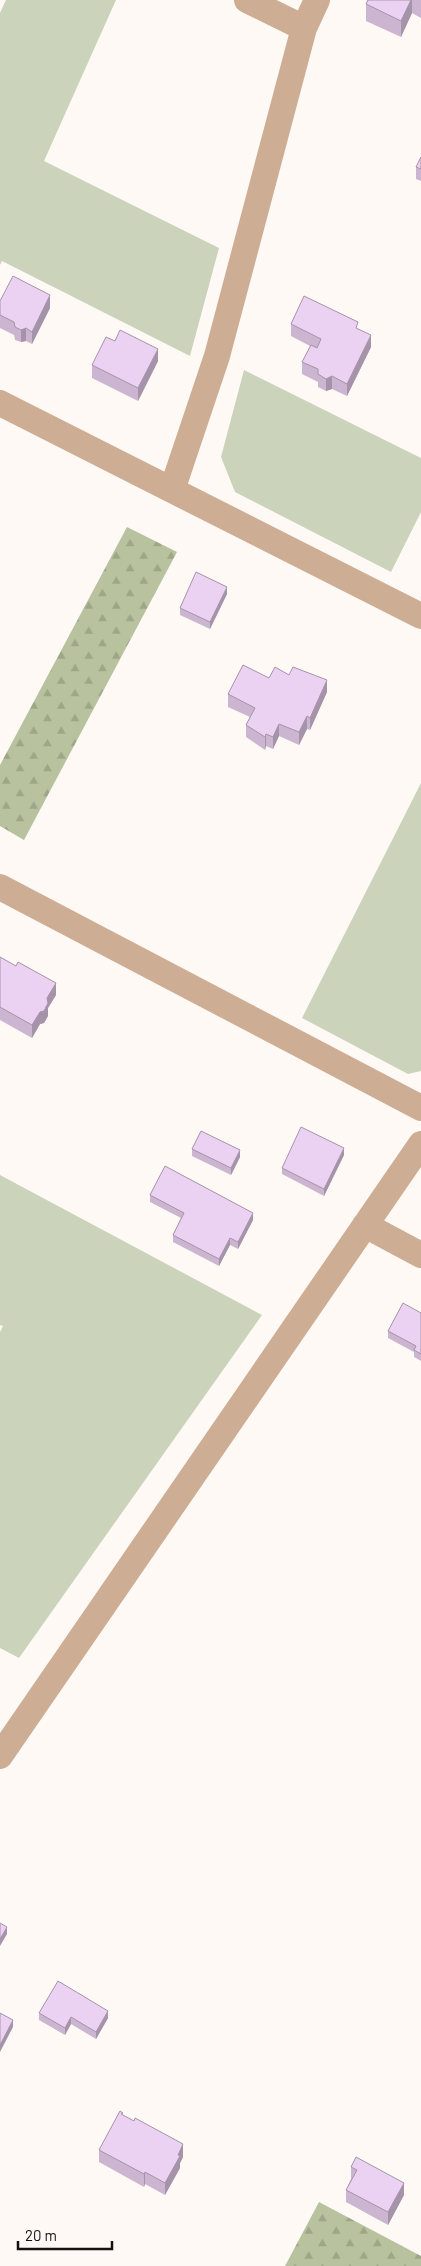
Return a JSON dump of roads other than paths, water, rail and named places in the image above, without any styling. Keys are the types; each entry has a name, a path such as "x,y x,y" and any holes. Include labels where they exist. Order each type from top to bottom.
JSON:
{"street":[{"path":"247,0 304,28"},
{"path":"172,490 217,356 304,28 317,0"},
{"path":"0,403 421,616"},
{"path":"0,888 421,1108"},
{"path":"0,1756 421,1144"},
{"path":"365,1225 421,1255"}]}
